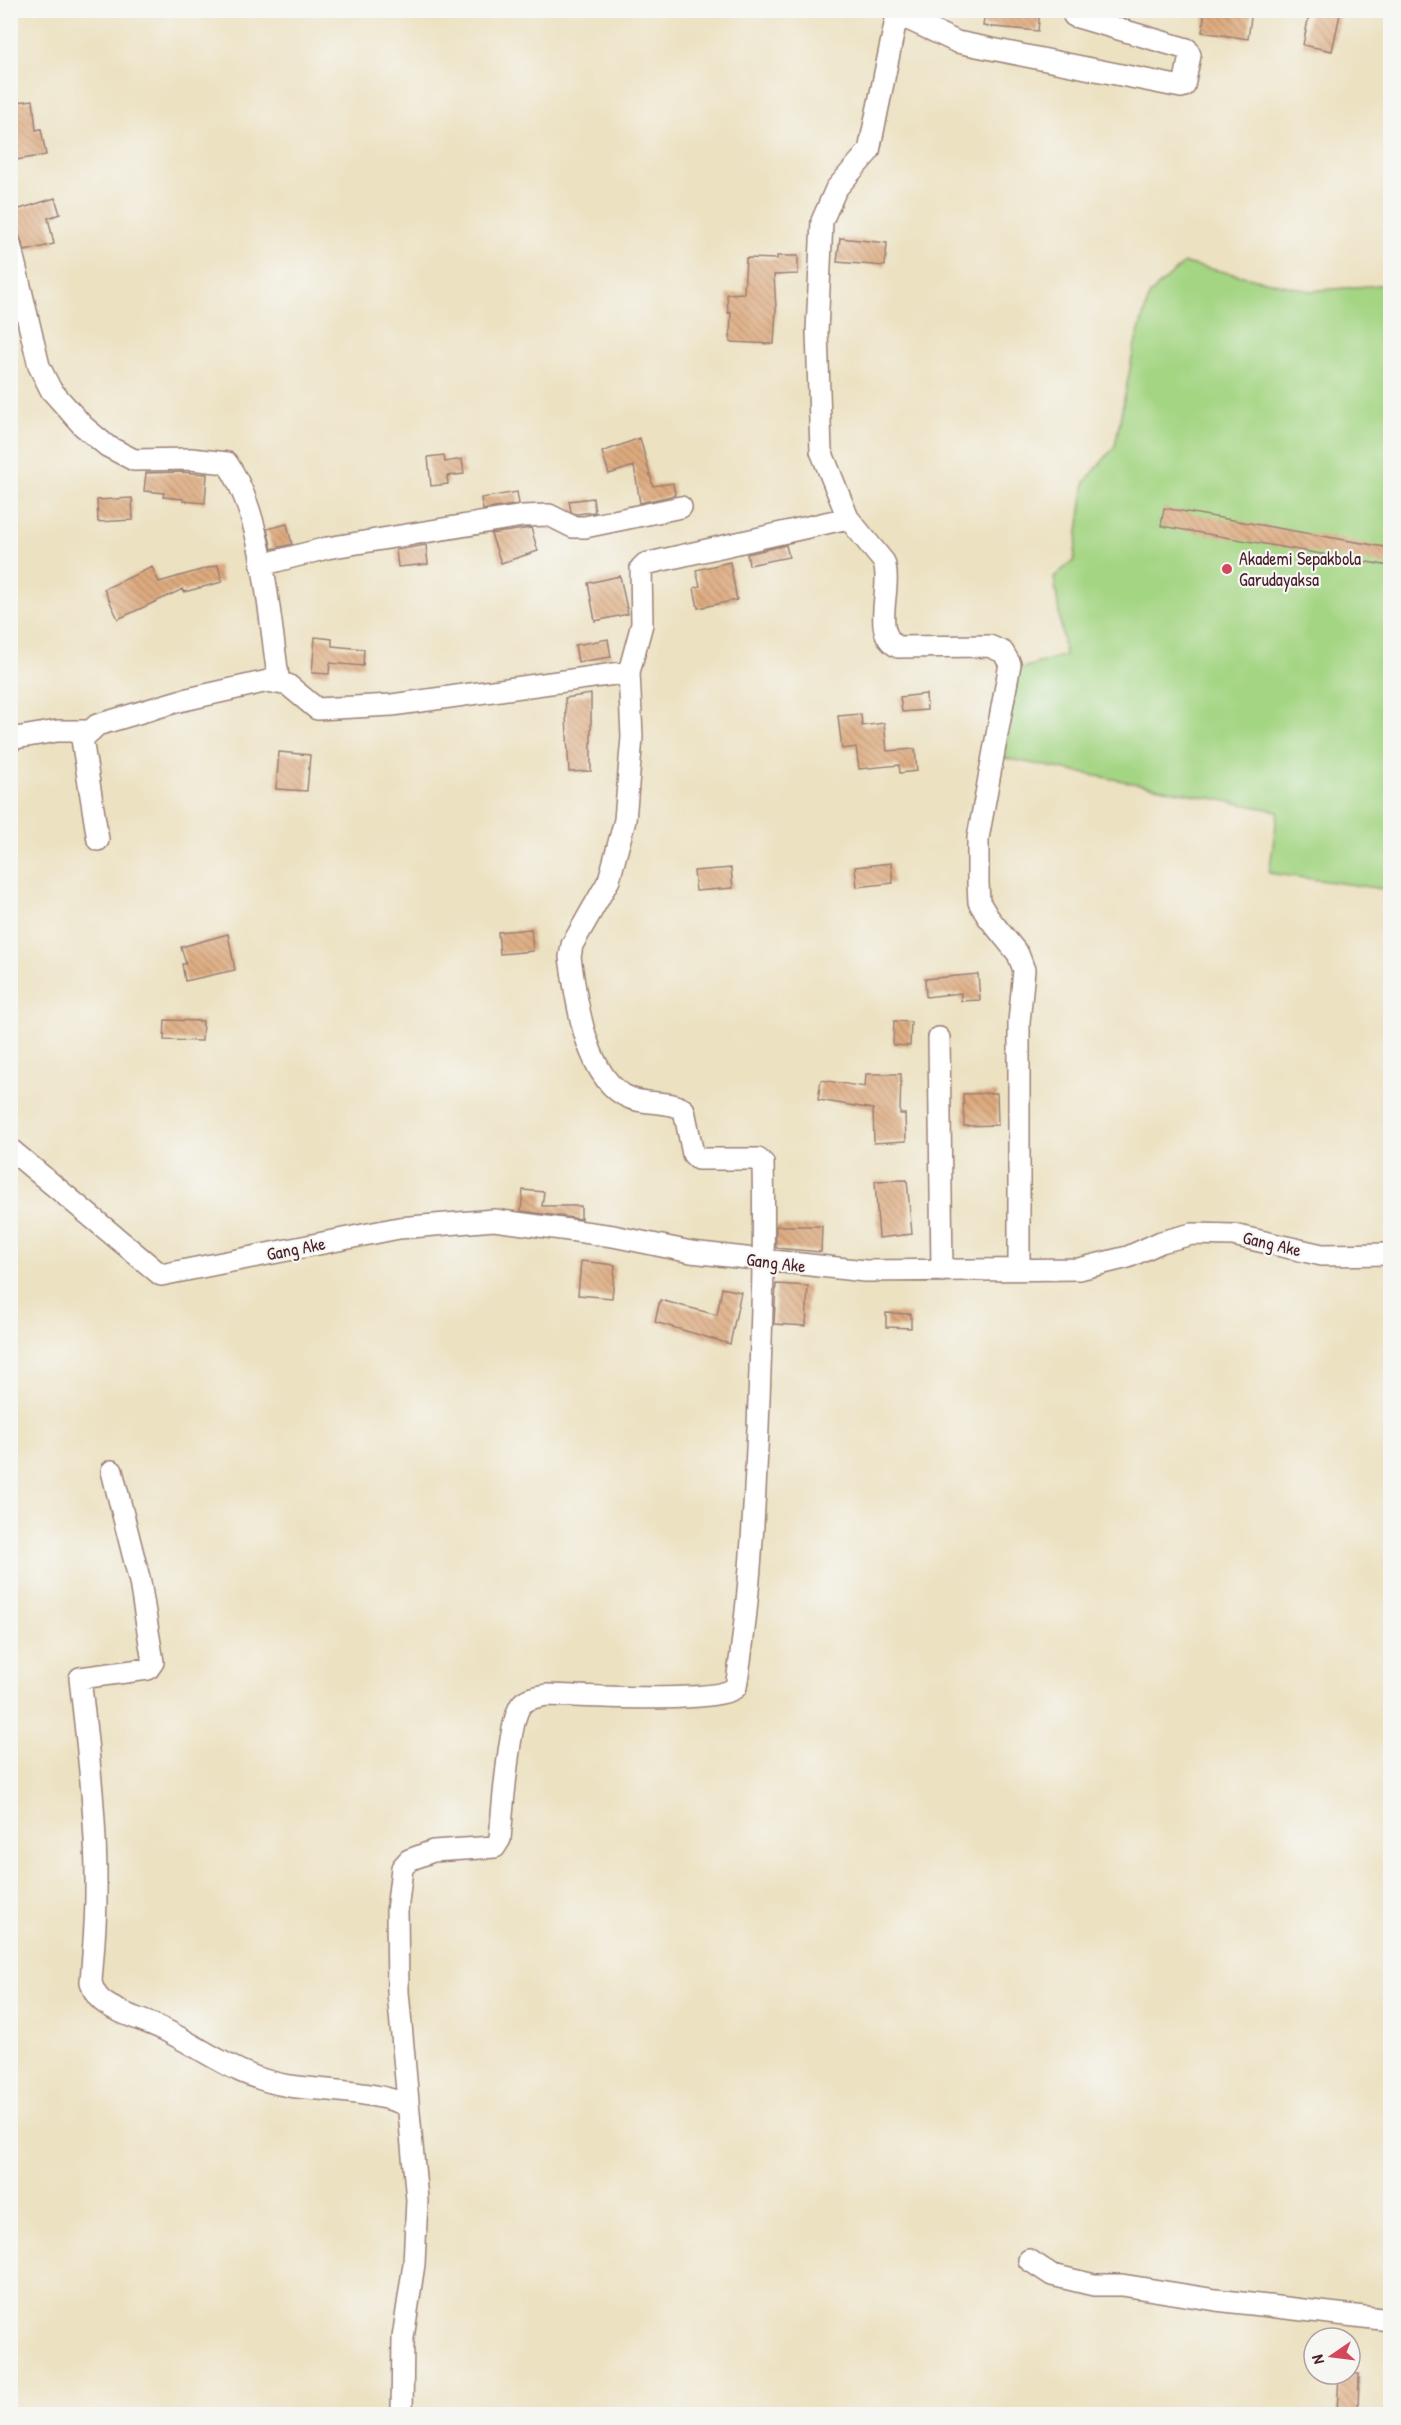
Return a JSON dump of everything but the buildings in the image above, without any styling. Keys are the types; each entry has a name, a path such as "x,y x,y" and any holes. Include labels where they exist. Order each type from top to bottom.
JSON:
{"street":[{"path":"1019,1269 1018,1022 1024,970 1017,954 979,902 978,883 978,837 1010,664 1003,652 988,646 898,646 890,642 884,630 888,584 884,562 848,518 821,451 817,332 822,221 836,189 869,151 897,12 957,42 1184,86 1190,55 1187,49 1074,16"},
{"path":"10,244 39,366 51,390 65,407 107,446 134,460 190,459 227,463 236,476 249,511 261,565 279,683"},
{"path":"261,565 327,549 523,516 549,515 573,526 585,527 681,507"},
{"path":"402,2415 403,2338 417,2235 411,2115 407,2106 398,1992 397,1911 402,1868 409,1860 433,1851 495,1847 500,1839 508,1759 520,1706 528,1699 547,1695 666,1698 724,1693 736,1687 742,1649 755,1488 765,1262 764,1163 758,1159 698,1159 693,1154 684,1110 679,1106 649,1104 629,1098 611,1087 591,1056 570,957 572,945 609,880 625,820 632,737 629,672 642,624 639,574 645,564 848,518"},
{"path":"98,840 83,757 82,739 97,725 179,700 268,681 288,685 317,709 392,705 629,672"},
{"path":"10,740 57,732 91,731"},
{"path":"939,1038 942,1271"},
{"name":"Gang Ake","path":"10,1149 161,1275 399,1228 494,1220 613,1236 691,1252 765,1262 865,1271 1079,1269 1128,1257 1161,1242 1192,1234 1233,1235 1322,1255 1390,1254"},
{"path":"112,1472 140,1582 153,1662 147,1669 80,1678 88,1734 96,1852 91,1982 93,1990 108,2006 163,2029 244,2074 289,2086 347,2093 407,2106"},
{"path":"1029,2260 1052,2275 1094,2285 1122,2285 1251,2304 1390,2320"}],"green space":[{"name":"Akademi Sepakbola Garudayaksa","path":"1184,263 1310,291 1390,284 1390,890 1269,873 1278,811 1004,758 1019,669 1065,655 1054,577 1074,560 1085,482 1115,446 1134,348 1150,294"}],"place":[{"name":"Akademi Sepakbola Garudayaksa","path":"1227,569"}]}
